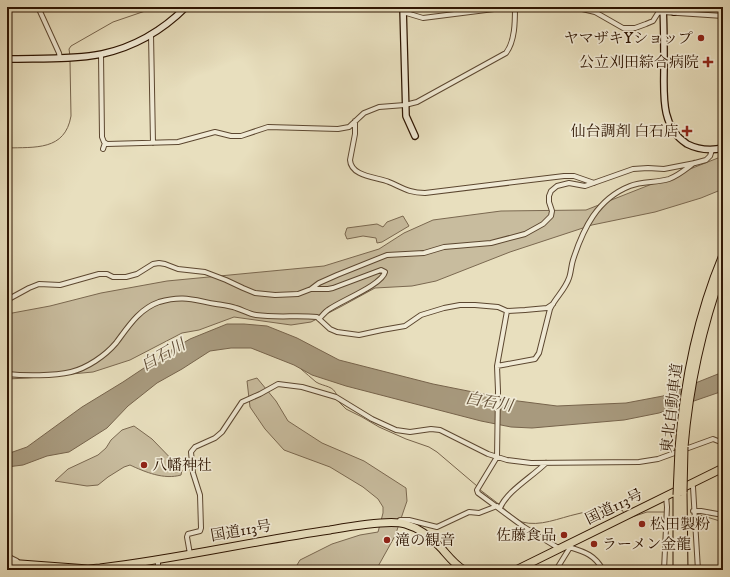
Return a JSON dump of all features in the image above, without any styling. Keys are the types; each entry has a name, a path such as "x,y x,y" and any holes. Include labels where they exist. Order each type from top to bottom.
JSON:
{"highway":[{"name":"東北自動車道","path":"704,317 709,292 723,255"},
{"name":"東北自動車道","path":"684,570 679,449 684,402 692,353 704,317 723,270"},
{"name":"国道113号","path":"516,570 723,468"},
{"name":"東北自動車道","path":"677,570 680,494"},
{"name":"国道113号","path":"7,563 94,568 190,554 351,526 396,522 405,524 422,532 464,570"}],"main road":[{"path":"7,59 60,58 101,54 122,48 151,34 170,21 186,7"},
{"path":"663,9 664,104 668,120 675,133 683,141 698,149 712,150 723,148"},
{"path":"403,10 406,116 415,136"}],"street":[{"path":"38,7 60,58"},
{"path":"403,10 423,18 510,7"},
{"path":"101,54 102,139 105,143 110,145 184,141 215,132 231,136 241,136 268,128 338,129 349,127 364,113 379,107 405,105 417,102 506,53 511,46 516,7"},
{"path":"574,7 595,12 623,28 635,28 653,21 658,13 663,9 674,9 723,16"},
{"path":"151,34 153,143"},
{"path":"355,121 355,134 350,160 352,167 366,176 388,181 408,192 425,193 564,176 574,176 594,183"},
{"path":"103,149 105,143"},
{"path":"7,300 39,284 60,285 99,274 107,274 113,277 126,277 137,274 153,264 159,263 178,269 205,272 255,293 286,296 298,294 312,289 319,283 337,275 376,258 387,255 424,253 444,247 491,243 525,234 543,224 551,216 552,211 549,197 551,191 555,188 569,183 583,186 633,169 664,169 695,163 706,160 710,156 712,150"},
{"path":"497,366 535,359 539,353 553,304 570,278 577,249 588,222 606,200 630,186 671,178 695,163"},
{"path":"312,289 328,290 381,270 385,272 376,283 329,309 319,319"},
{"path":"7,374 26,376 53,374 71,372 82,368 97,361 108,352 142,311 155,304 176,298 187,298 233,307 253,314 314,317 319,319 330,329 337,332 359,335 405,326 421,316 444,308 460,305 498,307 507,311 541,309 547,308 553,304"},
{"path":"507,311 497,366 497,457 478,488 478,492 482,497 500,506 524,527 560,549"},
{"path":"190,554 187,537 188,534 200,531 201,528 200,495 193,474 190,455 193,449 215,438 222,432 242,402 278,384 302,387 338,398 372,419 396,430 410,432 431,429 440,430 488,454 507,460 530,463 639,462 658,459 713,439 723,443"},
{"path":"396,522 399,520 409,520 437,527 469,512 479,513 500,506 512,491 546,463"},
{"path":"691,484 693,487 693,511 698,570"},
{"path":"664,570 667,507 666,496"},
{"path":"693,511 723,515"},
{"path":"556,570 569,549 567,545"},
{"path":"567,545 590,555 599,562 603,570"},
{"path":"7,556 17,560 18,564 16,568 11,570"},
{"path":"158,559 158,570"}],"shaded area":[{"path":"723,156 723,189 701,198 655,212 592,225 510,252 436,281 412,286 375,288 311,322 291,325 234,317 199,330 182,333 130,360 93,372 7,379 7,314 50,306 101,293 167,281 324,266 379,249 404,233 433,220 501,211 586,210"},
{"path":"403,216 409,226 382,242 377,243 376,238 363,236 347,239 345,234 347,228 377,224 383,227 387,222"},
{"path":"257,378 276,401 288,421 322,443 364,461 406,488 407,501 395,536 376,570 294,570 300,560 332,544 360,535 378,532 383,507 378,499 363,487 330,467 284,450 265,429 250,407 247,381"},
{"path":"134,426 152,439 182,470 181,475 168,477 161,476 148,473 130,465 108,477 98,485 87,486 55,481 68,469 98,455 122,430"}],"water":[{"name":"白石川","path":"227,324 267,326 297,338 339,360 433,384 518,401 557,406 626,403 663,396 723,372 723,391 659,413 624,420 532,428 511,427 481,421 346,386 312,375 294,365 251,348 231,348 210,351 157,383 128,406 107,428 69,452 47,456 23,465 7,467 7,454 27,447 82,407 190,339"}],"waterway":[{"path":"70,56 69,49 71,46 113,22 157,7"},
{"path":"7,148 38,147 47,145 62,136 68,127 71,116 70,61"},
{"path":"301,369 319,384 334,390 337,396"},
{"path":"338,401 346,409 379,427 429,447 477,486"},
{"path":"479,489 500,505"},
{"path":"502,507 520,521 529,523 543,523 594,511 622,510 624,513"},
{"path":"629,518 647,512 664,512"},
{"path":"697,514 723,522"}],"place":[{"name":"ヤマザキYショップ","path":"701,38"},
{"name":"公立刈田綜合病院","path":"708,62"},
{"name":"仙台調剤 白石店","path":"687,131"},
{"name":"八幡神社","path":"144,465"},
{"name":"松田製粉","path":"642,524"},
{"name":"佐藤食品","path":"564,535"},
{"name":"滝の観音","path":"387,540"},
{"name":"ラーメン金龍","path":"594,544"}]}
